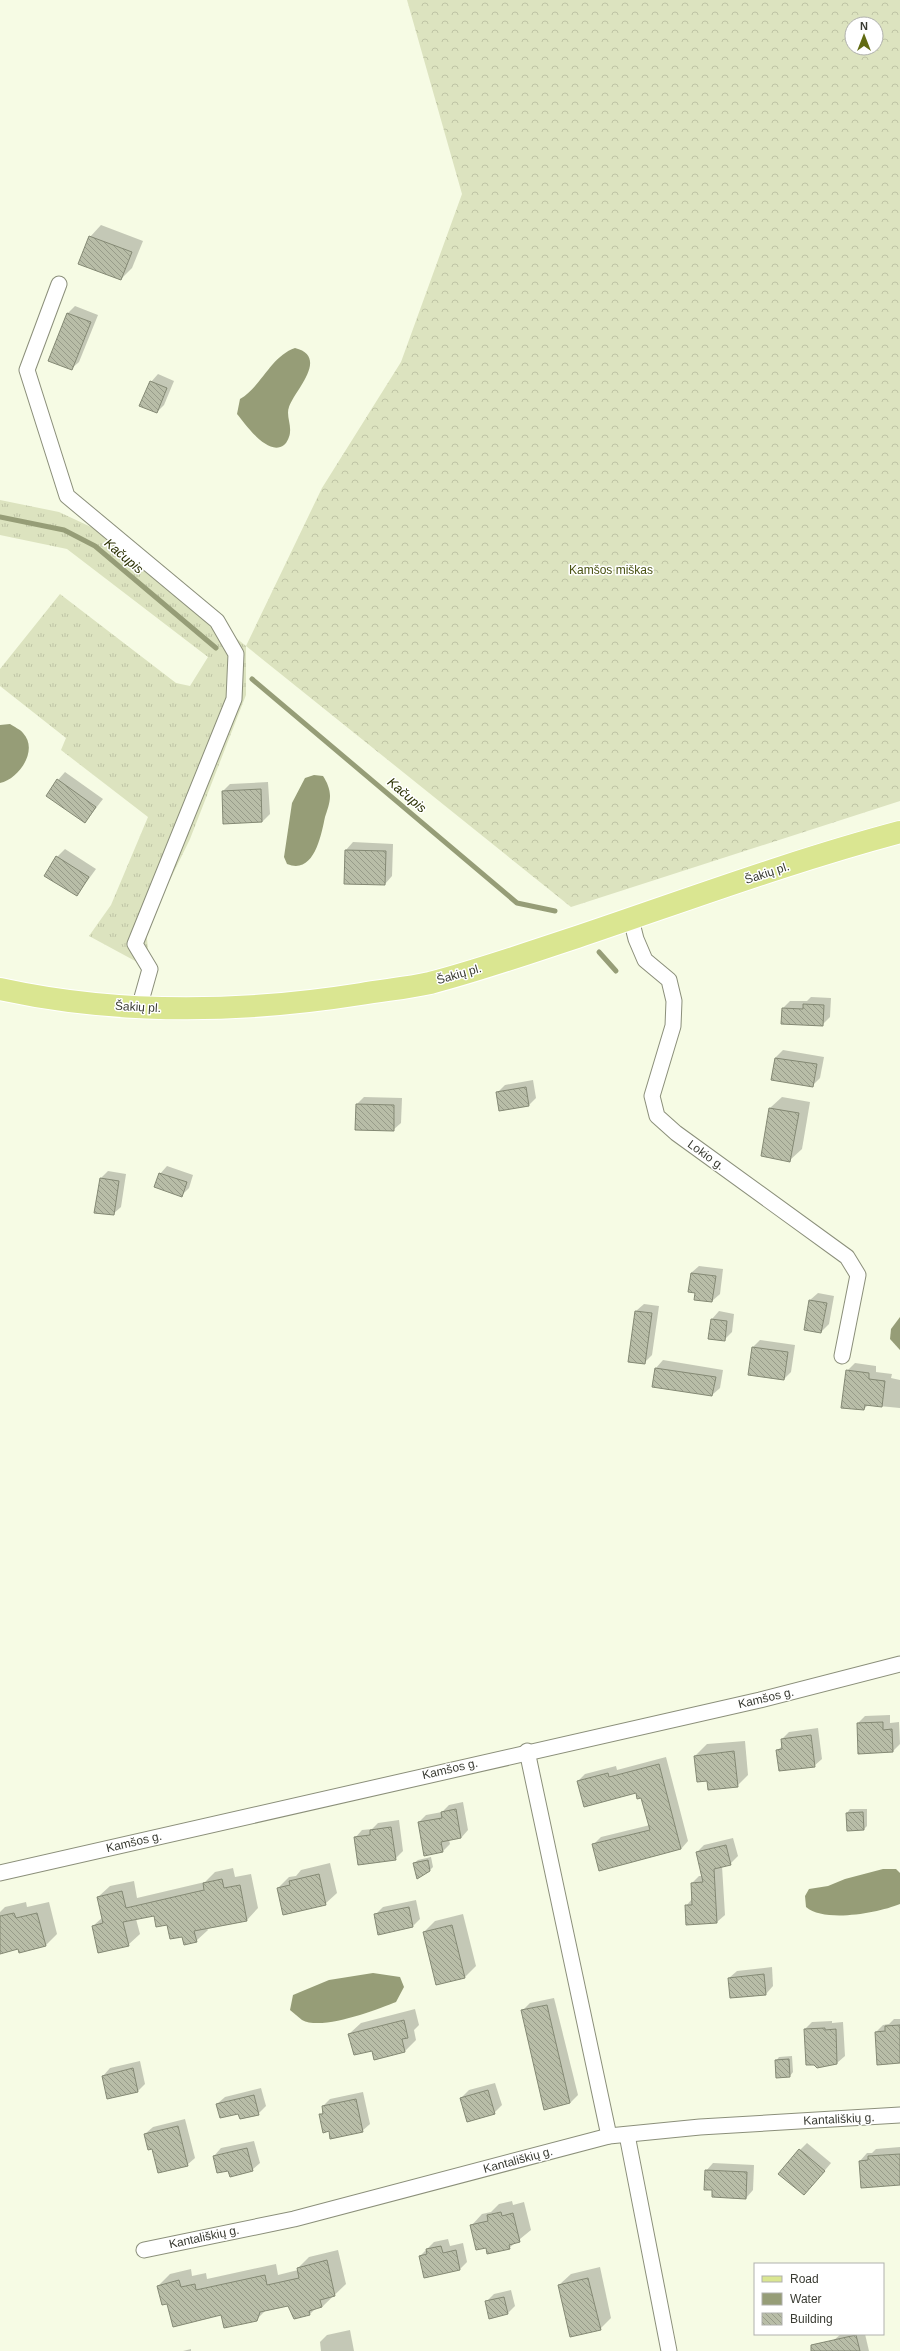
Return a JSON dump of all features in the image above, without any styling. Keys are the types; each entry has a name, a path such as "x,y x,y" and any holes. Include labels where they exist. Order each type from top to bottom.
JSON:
{"main road":[{"name":"Šakių pl.","path":"0,989 93,1004 139,1008 252,1007 318,1000 428,983 507,960 858,843 900,832"}],"street":[{"path":"59,284 26,370 67,496 217,621 236,654 234,699 135,944 150,969 139,1008"},
{"name":"Lokio g.","path":"631,919 636,939 645,960 669,980 674,1001 673,1026 652,1096 657,1116 676,1133 847,1257 858,1275 842,1356"},
{"name":"Kamšos g.","path":"0,1873 760,1700 900,1664"},
{"path":"527,1752 610,2136"},
{"name":"Kantališkių g.","path":"144,2250 294,2219 610,2136 700,2127 900,2115"},
{"path":"627,2135 669,2351"}],"green space":[{"name":"Kamšos miškas","path":"407,0 900,0 900,801 571,907 246,646 322,488 401,362 462,194"},
{"path":"0,500 59,512 106,534 246,646 246,695 190,839 146,929 150,969 89,936 111,905 148,817 61,750 66,738 0,686 0,669 60,594 176,683 190,686 208,657 67,549 0,535"}],"water":[{"path":"295,348 305,352 310,359 310,366 307,375 289,407 288,413 290,434 288,439 284,445 278,448 271,447 258,438 237,414 240,399 254,387 279,358"},
{"path":"10,724 19,729 27,740 29,747 28,755 25,763 14,776 0,783 0,725"},
{"path":"314,775 323,776 330,793 329,804 321,834 315,852 310,859 304,864 296,866 287,864 284,857 292,803 305,778"},
{"path":"900,1317 900,1350 890,1339 891,1329"},
{"path":"883,1869 896,1869 900,1873 900,1904 879,1911 852,1915 826,1915 815,1912 806,1907 805,1896 809,1889 828,1886 845,1879"},
{"path":"373,1973 400,1977 404,1987 396,2002 349,2018 322,2023 311,2023 302,2020 290,2010 293,1995 329,1980"}],"building":[{"path":"89,236 132,252 121,280 78,264"},
{"path":"67,313 91,322 72,370 48,361"},
{"path":"150,381 167,388 157,413 139,406"},
{"path":"57,779 96,807 85,823 46,796"},
{"path":"261,789 262,822 223,824 222,791"},
{"path":"345,850 386,851 385,885 344,884"},
{"path":"56,856 89,877 77,896 44,876"},
{"path":"803,1004 824,1005 823,1026 781,1024 782,1008 803,1009"},
{"path":"775,1058 817,1064 813,1087 771,1080"},
{"path":"526,1087 529,1106 499,1111 496,1092"},
{"path":"356,1104 394,1105 394,1131 355,1130"},
{"path":"769,1108 799,1113 790,1162 761,1156"},
{"path":"159,1173 187,1182 182,1197 154,1187"},
{"path":"100,1178 119,1181 114,1215 94,1213"},
{"path":"691,1273 716,1276 712,1302 694,1300 695,1293 688,1292"},
{"path":"809,1300 827,1303 821,1333 804,1330"},
{"path":"635,1311 652,1313 645,1364 628,1362"},
{"path":"711,1319 727,1321 725,1341 708,1339"},
{"path":"752,1347 788,1352 784,1380 748,1375"},
{"path":"655,1368 716,1377 712,1396 652,1387"},
{"path":"846,1370 869,1373 869,1379 885,1381 882,1407 865,1405 864,1410 841,1408"},
{"path":"883,1722 883,1730 892,1729 893,1752 858,1754 857,1723"},
{"path":"811,1735 815,1767 779,1771 776,1750 782,1749 781,1739"},
{"path":"734,1751 738,1787 708,1790 707,1781 697,1782 694,1756"},
{"path":"659,1764 681,1849 599,1871 592,1844 650,1830 641,1798 637,1799 636,1793 584,1807 577,1781 608,1773 609,1777"},
{"path":"456,1809 461,1838 441,1842 443,1852 424,1856 418,1822 442,1818 441,1812"},
{"path":"863,1812 864,1830 847,1831 846,1813"},
{"path":"391,1827 396,1860 358,1865 354,1837 370,1835 370,1830"},
{"path":"726,1845 731,1865 714,1869 717,1923 686,1925 685,1905 692,1905 691,1883 703,1882 696,1852"},
{"path":"428,1860 430,1871 417,1879 413,1863"},
{"path":"319,1874 326,1905 283,1915 277,1888 290,1885 289,1881"},
{"path":"222,1879 224,1888 240,1885 247,1921 194,1931 197,1942 184,1945 182,1937 170,1939 167,1925 156,1927 154,1916 123,1922 129,1946 98,1953 92,1926 103,1923 97,1897 122,1891 126,1908 204,1890 203,1883"},
{"path":"409,1907 413,1927 378,1935 374,1914"},
{"path":"14,1913 16,1918 37,1913 46,1946 19,1953 18,1949 0,1954 0,1916"},
{"path":"452,1925 465,1978 436,1985 423,1932"},
{"path":"764,1974 766,1995 730,1998 728,1978"},
{"path":"547,2005 570,2103 544,2110 521,2010"},
{"path":"404,2020 408,2038 402,2039 405,2052 374,2060 372,2051 354,2055 348,2034"},
{"path":"900,2025 900,2063 877,2065 875,2032 885,2031 885,2026"},
{"path":"825,2028 825,2030 836,2029 837,2064 817,2068 814,2065 806,2065 804,2029"},
{"path":"789,2059 790,2077 776,2078 775,2060"},
{"path":"133,2068 138,2092 107,2099 102,2076"},
{"path":"488,2090 495,2114 467,2122 460,2098"},
{"path":"254,2095 259,2115 240,2119 238,2114 220,2118 216,2104"},
{"path":"356,2099 363,2132 330,2139 329,2131 323,2133 319,2114 323,2114 322,2106"},
{"path":"178,2126 188,2166 158,2173 152,2149 148,2150 144,2134"},
{"path":"247,2148 253,2171 230,2177 228,2171 217,2173 213,2156"},
{"path":"799,2149 825,2171 804,2195 778,2174"},
{"path":"900,2154 900,2185 861,2188 859,2161 868,2160 868,2156"},
{"path":"705,2170 747,2172 746,2199 712,2197 712,2190 704,2190"},
{"path":"501,2212 502,2216 513,2213 520,2242 509,2245 510,2249 487,2254 486,2248 476,2250 470,2225 488,2221 487,2215"},
{"path":"441,2246 443,2253 456,2250 460,2270 424,2278 419,2256 427,2254 426,2249"},
{"path":"327,2260 335,2296 320,2300 322,2307 309,2311 310,2315 294,2319 288,2306 260,2312 257,2321 224,2328 221,2315 173,2327 167,2304 162,2305 157,2286 179,2280 181,2287 195,2284 196,2290 265,2275 267,2285 299,2278 297,2268"},
{"path":"588,2278 601,2330 570,2337 558,2285"},
{"path":"504,2297 508,2314 489,2319 485,2301"},
{"path":"856,2335 860,2351 811,2351 811,2345"}],"waterway":[{"name":"Kačupis","path":"0,517 64,530 95,546 216,648"},
{"name":"Kačupis","path":"252,679 517,903 555,911"},
{"name":"Kačupis","path":"599,952 616,971"}]}
